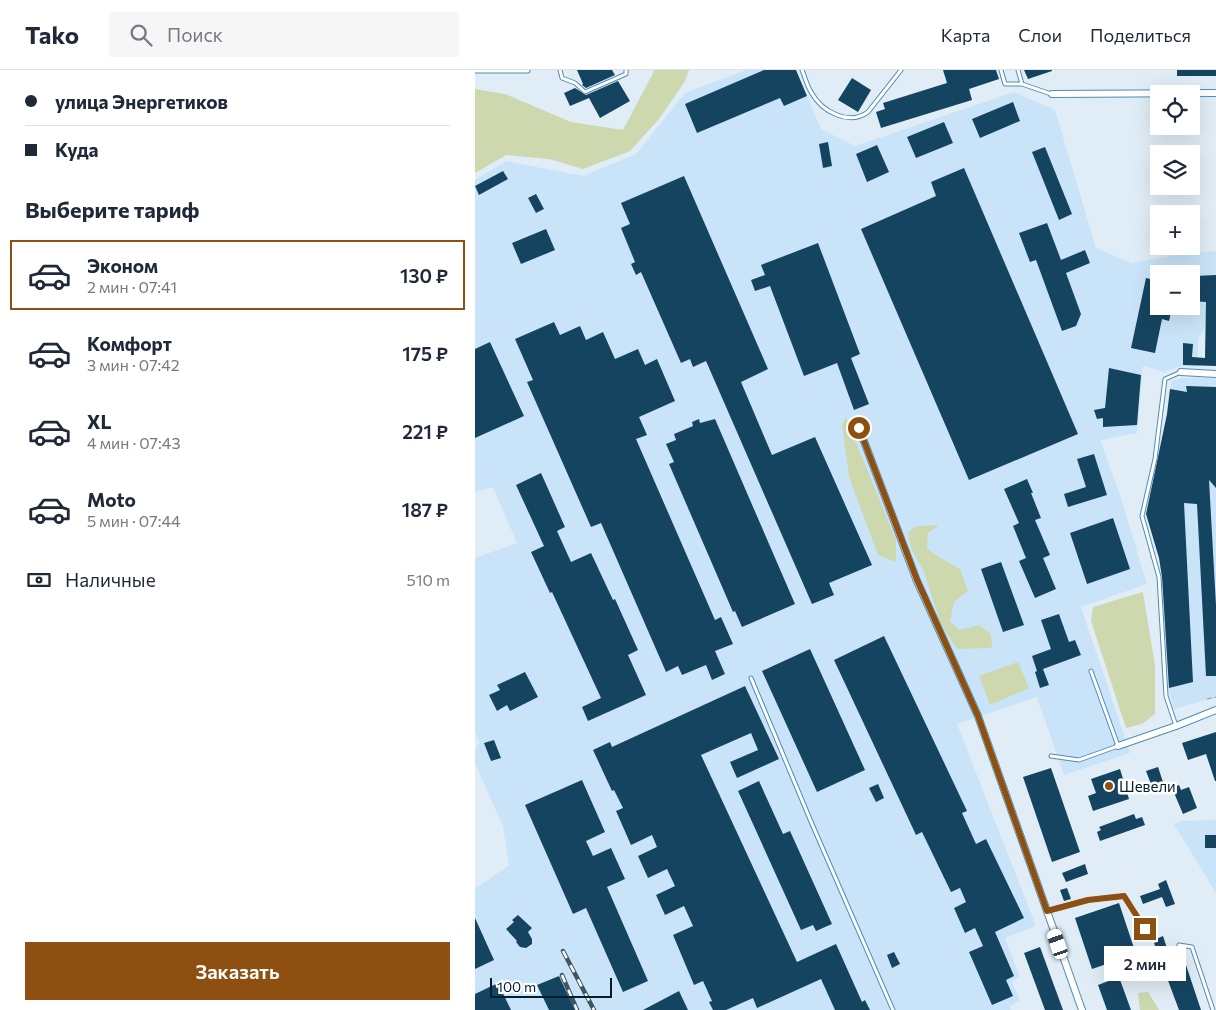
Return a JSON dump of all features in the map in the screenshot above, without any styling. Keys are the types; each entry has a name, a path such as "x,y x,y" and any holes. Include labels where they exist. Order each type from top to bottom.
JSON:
{"street":[{"path":"1052,94 1216,93"},
{"path":"1181,372 1216,374"},
{"path":"859,428 917,580 978,716 1082,1010"},
{"path":"1118,746 1216,710"}],"lane":[{"path":"475,71 528,70"},
{"path":"560,70 562,78 575,83 585,92 626,74 626,70"},
{"path":"802,70 811,92 820,104 837,116 853,118 863,116 868,112 901,70"},
{"path":"1001,70 1005,84 1021,84 1052,94"},
{"path":"1018,70 1021,84"},
{"path":"1176,726 1166,696 1159,577 1142,516 1155,459 1165,379 1181,372"},
{"path":"1051,756 1079,760 1118,746 1091,671"},
{"path":"751,678 893,1010"},
{"path":"1047,911 1088,900 1124,896 1145,929"},
{"path":"1179,944 1192,947 1213,1010"}],"path":[{"path":"1207,698 1216,697"}],"shaded area":[{"path":"746,70 796,70 821,129 855,146 1014,92 1055,110 1096,248 1132,263 1176,255 1200,255 1200,253 1216,251 1216,312 1207,313 1204,329 1198,339 1198,367 1181,366 1164,372 1143,366 1137,433 1100,440 1120,495 1147,584 1081,607 1130,753 1064,775 1037,697 957,724 1036,926 1005,938 1020,977 1012,982 1020,1001 1010,1006 1011,1010 475,1010 475,889 509,865 503,826 475,763 475,750 480,742 475,733 475,558 517,543 493,487 475,492 475,180 506,161 583,176 636,154 685,93"},
{"path":"1183,378 1216,378 1216,697 1174,709 1168,688 1163,580 1167,414 1172,381"},
{"path":"1216,820 1216,893 1174,824 1181,821"}],"green space":[{"path":"654,70 689,70 685,81 659,119 630,151 583,169 549,159 506,155 475,173 475,89 505,94 571,122 623,130"},
{"path":"846,418 896,540 896,562 878,555 849,477 842,424"},
{"path":"939,525 928,533 927,548 960,569 968,591 954,602 950,621 959,630 979,625 991,634 992,648 957,649 941,624 924,572 911,548 908,532 917,526"},
{"path":"1143,592 1155,666 1155,714 1142,724 1126,728 1091,621 1093,607"},
{"path":"1018,662 1029,688 990,705 979,676"},
{"path":"1148,992 1159,1010 1140,1010 1138,993"}],"building":[{"path":"577,70 612,70 615,75 586,88 582,85"},
{"path":"764,70 796,70 807,96 784,106 780,98 697,133 685,104"},
{"path":"943,70 996,70 999,79 969,89 972,100 881,128 876,112 885,109 883,103 947,83"},
{"path":"1024,70 1052,70 1052,71 1028,79"},
{"path":"1177,70 1216,70 1216,76 1177,76"},
{"path":"852,78 871,90 858,112 838,100"},
{"path":"618,81 630,101 600,118 589,98 570,106 564,93 575,88 586,95"},
{"path":"1013,102 1020,121 980,138 972,119"},
{"path":"944,122 953,143 916,158 907,137"},
{"path":"828,142 832,166 823,168 819,144"},
{"path":"877,145 889,172 867,182 856,154"},
{"path":"1045,147 1072,214 1059,220 1032,152"},
{"path":"964,168 1078,434 969,480 861,229 936,196 931,182"},
{"path":"503,171 508,179 479,195 475,186"},
{"path":"684,176 768,369 741,382 772,455 815,437 872,565 829,583 834,595 812,604 706,361 693,367 690,359 681,363 641,272 636,275 631,264 635,262 621,228 630,224 621,203"},
{"path":"536,194 544,209 536,213 528,198"},
{"path":"1047,223 1061,260 1085,250 1090,263 1066,273 1081,314 1076,326 1062,331 1036,260 1030,262 1019,233"},
{"path":"546,229 555,250 521,264 512,243"},
{"path":"818,243 860,354 851,358 869,404 854,410 837,363 804,376 770,286 755,291 751,280 765,275 761,265"},
{"path":"1216,275 1216,366 1183,365 1183,343 1193,344 1192,357 1205,358 1206,302 1200,302 1200,276"},
{"path":"1146,278 1150,279 1150,315 1170,315 1169,321 1162,319 1155,353 1131,348"},
{"path":"554,322 560,335 580,326 586,340 603,332 615,359 638,349 645,365 657,359 675,401 639,417 647,435 636,439 715,620 721,617 733,644 715,651 725,674 712,680 706,665 682,675 678,666 666,672 601,523 591,527 527,382 533,380 515,339"},
{"path":"490,342 524,416 475,438 475,349"},
{"path":"1109,368 1141,375 1137,425 1103,427 1103,418 1097,419 1094,410 1105,408"},
{"path":"1186,386 1216,387 1216,488 1209,480 1216,605 1216,676 1206,676 1197,504 1184,503 1193,682 1169,688 1162,577 1159,558 1146,514 1167,414 1170,389 1187,392"},
{"path":"699,419 700,423 715,419 795,604 742,627 735,611 733,612 669,464 674,462 666,444 676,440 674,434 693,426 692,422"},
{"path":"1094,454 1107,495 1068,507 1064,494 1086,487 1077,459"},
{"path":"541,473 565,527 557,531 571,562 591,553 613,600 615,599 638,650 628,655 646,695 588,721 582,707 601,698 552,592 550,593 531,552 544,546 516,485"},
{"path":"1027,479 1041,518 1035,520 1050,555 1043,558 1056,589 1035,598 1019,561 1026,558 1013,526 1019,523 1004,489"},
{"path":"1113,518 1130,569 1087,584 1070,533"},
{"path":"1001,562 1024,625 1003,632 981,569"},
{"path":"1059,614 1069,642 1075,640 1081,655 1043,669 1049,685 1040,688 1032,656 1051,649 1041,620"},
{"path":"884,636 967,811 962,813 976,844 986,839 1024,918 995,932 1014,976 1006,980 1013,996 992,1005 969,952 983,946 975,928 965,933 954,908 966,902 960,888 951,892 922,832 916,835 834,660"},
{"path":"810,649 865,770 817,792 762,671"},
{"path":"525,672 538,697 510,711 507,705 497,711 489,695 500,690 497,685"},
{"path":"745,686 779,759 737,778 730,762 758,750 751,733 701,755 797,962 836,944 862,1002 865,1000 870,1010 835,1010 821,979 757,1008 753,998 726,1010 713,1010 709,1002 712,1001 703,981 694,985 673,935 693,926 684,906 665,915 656,895 675,886 667,869 648,878 638,856 657,847 652,835 631,845 616,811 623,808 614,790 612,791 593,750 610,742 612,747"},
{"path":"1216,732 1215,781 1206,754 1188,760 1182,743"},
{"path":"494,740 501,758 491,761 484,743"},
{"path":"1158,767 1165,788 1154,792 1146,771"},
{"path":"1051,768 1080,852 1052,862 1023,777"},
{"name":"Шевели","path":"1120,769 1129,799 1093,811 1088,796 1096,793 1091,779"},
{"path":"582,780 605,832 586,841 593,856 611,848 625,879 607,887 648,981 623,992 586,908 573,914 525,805"},
{"path":"759,781 783,834 790,831 832,924 816,931 813,925 801,930 738,791"},
{"path":"878,784 884,798 876,802 869,788"},
{"path":"1179,785 1181,790 1189,787 1197,808 1183,814 1172,788"},
{"path":"1134,814 1136,819 1142,817 1145,825 1100,841 1097,832 1101,830 1099,827"},
{"path":"1205,835 1216,835 1216,848 1205,848"},
{"path":"1085,864 1088,874 1066,882 1062,873"},
{"path":"1166,880 1175,904 1166,907 1162,897 1143,904 1140,896 1160,889 1158,884"},
{"path":"1067,888 1071,899 1064,901 1060,890"},
{"path":"1119,903 1136,954 1092,969 1075,918"},
{"path":"518,915 532,928 528,932 532,939 532,944 526,948 520,947 506,929 514,922 512,920"},
{"path":"475,918 494,960 475,969"},
{"path":"1163,936 1171,960 1183,956 1201,1010 1179,1010 1154,943 1157,942 1156,939"},
{"path":"1040,947 1063,1010 1045,1010 1024,953"},
{"path":"894,952 900,964 892,968 887,955"},
{"path":"559,976 575,1010 549,1010 537,985"},
{"path":"1119,977 1131,1010 1107,1010 1098,985"},
{"path":"498,983 511,1010 475,1010 475,994"},
{"path":"679,991 688,1010 643,1010"}],"railway":[{"path":"563,951 594,1010"},
{"path":"562,975 577,1010"}],"place":[{"name":"Шевели","path":"1109,786"}],"route":[{"path":"859,428 917,580 978,716 1047,911 1088,900 1124,896 1145,929"}]}
